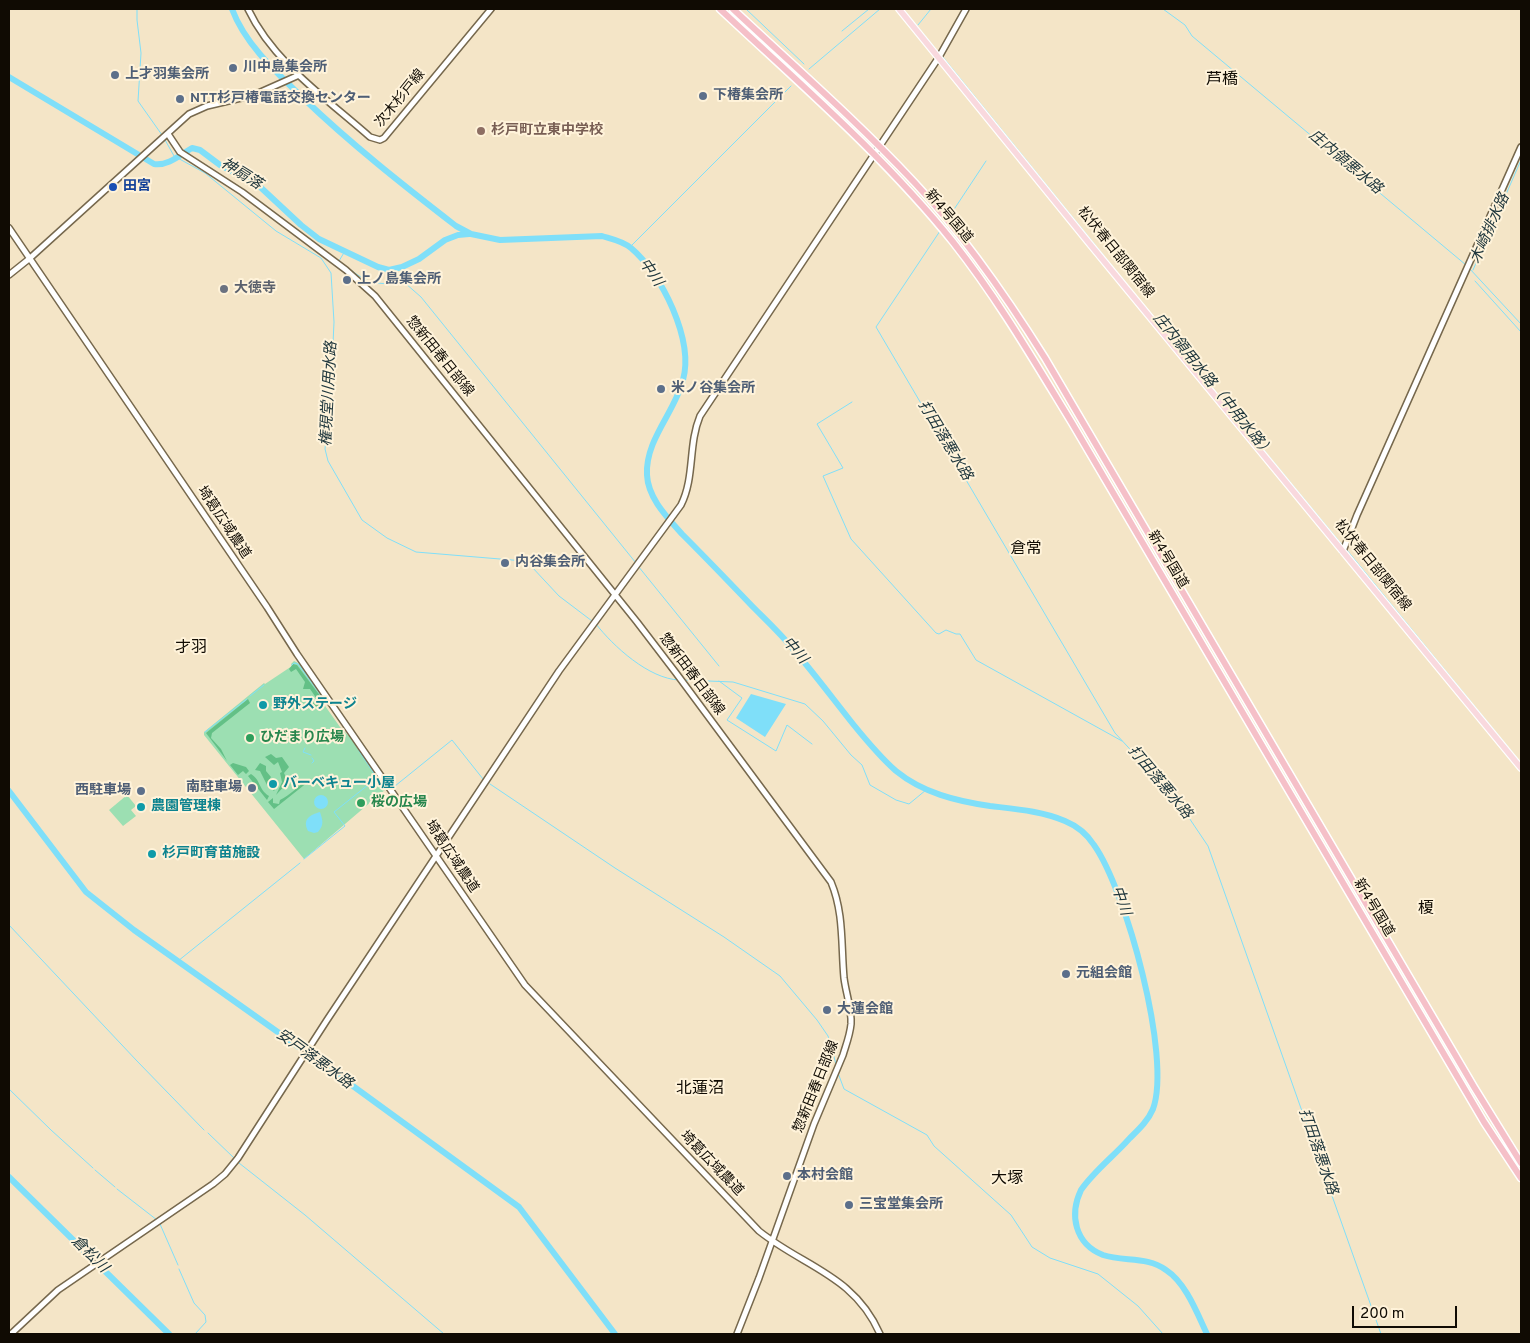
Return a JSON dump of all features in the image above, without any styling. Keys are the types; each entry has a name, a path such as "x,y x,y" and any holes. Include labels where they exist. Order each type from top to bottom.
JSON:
{"highway":[{"name":"新4号国道","path":"720,9 874,154 909,190 952,240 986,285 1018,334 1484,1122 1521,1178"},
{"name":"新4号国道","path":"733,9 879,146 914,182 959,235 1026,328 1521,1163"}],"main road":[{"name":"松伏春日部関宿線","path":"900,9 1089,243 1521,768"}],"street":[{"path":"9,275 186,116 203,107 248,97 299,75 265,37 248,9"},
{"name":"次木杉戸線","path":"299,75 370,137 378,140 382,139 491,9"},
{"path":"11,1334 58,1290 225,1174 238,1158 560,671 614,594 680,506 687,492 694,430 700,416 939,57 966,9"},
{"name":"惣新田春日部線","path":"168,134 180,152 242,192 346,270 374,296 681,679 831,882 841,916 844,978 851,1018 849,1036 838,1068 814,1124 737,1334"},
{"path":"1343,550 1521,147"},
{"name":"埼葛広域農道","path":"9,228 297,654 525,985 759,1231 844,1285 866,1311 880,1334"}],"green space":[{"path":"294,661 311,677 325,698 323,703 340,727 355,742 386,789 304,859 204,735 204,732 264,683 292,666 291,664"},
{"path":"293,664 297,665 324,701 317,707 312,703 319,702 310,689 303,689 305,682 296,669 291,672 289,669"},
{"path":"248,699 250,703 212,733 211,738 221,749 227,761 206,733"},
{"path":"271,754 276,758 282,757 289,767 284,773 288,782 276,795 282,782 280,773 282,772 278,762 274,765 265,757"},
{"path":"233,763 246,767 249,771 246,774 243,771 238,775 230,765"},
{"path":"260,763 266,766 266,771 271,777 269,780 271,785 273,787 277,786 274,791 267,785 260,771 255,770"},
{"path":"251,774 269,796 267,800 248,776"},
{"path":"306,780 308,782 274,809 268,802 273,798 273,803 279,804 280,800"},
{"path":"127,795 136,806 131,810 136,816 123,826 109,810"}],"water":[{"path":"751,694 786,704 765,737 736,718"},
{"path":"321,795 326,797 328,802 326,807 321,809 316,807 314,802 316,797"},
{"path":"320,812 322,823 320,830 314,833 308,831 306,823 308,818"}],"waterway":[{"name":"権現堂川用水路","path":"137,9 141,53 138,101 162,135"},
{"name":"中川","path":"232,9 253,46 272,68 359,148 456,226 471,234 500,240 602,236 621,242 643,259 654,274 673,309 684,346 685,364 683,380 674,403 655,438 648,462 648,483 651,492 665,514 682,534 784,638 863,736 906,779 952,799 1028,811 1056,818 1078,828 1094,845 1107,867 1119,898 1143,974 1156,1052 1157,1085 1153,1109 1146,1121 1092,1176 1081,1190 1075,1209 1077,1228 1086,1244 1103,1255 1143,1261 1166,1270 1185,1290 1207,1334"},
{"path":"746,9 804,64"},
{"path":"842,31 869,9"},
{"path":"809,69 880,9"},
{"name":"庄内領用水路（中用水路）","path":"903,9 939,53"},
{"path":"918,25 931,9"},
{"name":"庄内領悪水路","path":"1163,9 1185,25 1192,36 1466,265"},
{"name":"庄内領用水路（中用水路）","path":"942,56 1138,298 1343,546"},
{"name":"神扇落","path":"9,77 154,164 169,162 192,148 200,150 220,165 257,184 319,239 378,267 389,270 402,267 419,259 445,240 458,235 469,234"},
{"path":"630,247 791,86"},
{"name":"権現堂川用水路","path":"164,138 174,156 205,173 276,231 321,258 331,273 334,322 331,387 325,449 328,461 362,520 387,538 416,552 524,561 559,596 592,621"},
{"name":"木崎排水路","path":"1473,270 1521,160"},
{"path":"949,217 986,161"},
{"name":"打田落悪水路","path":"940,231 876,327 1115,733 1177,800 1208,846 1381,1334"},
{"path":"345,251 339,261 356,274 376,283 405,283 421,297 636,563"},
{"name":"庄内領悪水路","path":"1469,268 1521,324"},
{"path":"1475,281 1521,332"},
{"path":"852,402 817,424 843,468 823,476 851,539 936,633 939,634 946,630 960,634 976,660 1122,741"},
{"name":"庄内領用水路（中用水路）","path":"1346,549 1521,763"},
{"path":"638,566 719,666"},
{"name":"権現堂川用水路","path":"596,624 612,642 644,668 656,674 679,680"},
{"path":"292,665 294,663 298,664 323,698"},
{"name":"権現堂川用水路","path":"683,680 733,682 805,704 823,721 851,755 862,765 870,785 896,800 909,804 926,790"},
{"path":"719,681 742,698 727,720 776,751 787,725 812,744"},
{"path":"250,696 264,685"},
{"path":"205,732 247,699"},
{"path":"388,777 395,786 452,740 483,779"},
{"path":"305,748 303,752 311,755"},
{"path":"359,751 377,778"},
{"path":"312,758 314,761 312,763"},
{"path":"304,859 345,826 334,812 378,777"},
{"path":"490,784 615,868 724,937 780,976 828,1036 836,1064"},
{"name":"安戸落悪水路","path":"9,791 86,892 134,930 519,1207 615,1334"},
{"path":"178,961 300,863"},
{"path":"9,925 204,1130"},
{"path":"838,1073 844,1089 927,1135 934,1146 1011,1215 1032,1247 1050,1258 1098,1274 1138,1306 1163,1334"},
{"path":"9,1089 93,1168"},
{"path":"208,1133 234,1158"},
{"path":"239,1163 305,1215 444,1334"},
{"path":"95,1170 115,1187"},
{"name":"倉松川","path":"9,1177 169,1334"},
{"path":"117,1189 157,1220"},
{"path":"160,1224 178,1265"},
{"path":"179,1269 194,1303 205,1315 206,1322 195,1334"}],"place":[{"name":"川中島集会所","path":"233,68"},
{"name":"上才羽集会所","path":"115,75"},
{"name":"下椿集会所","path":"703,96"},
{"name":"NTT杉戸椿電話交換センター","path":"180,99"},
{"name":"杉戸町立東中学校","path":"481,131"},
{"name":"田宮","path":"113,187"},
{"name":"上ノ島集会所","path":"347,280"},
{"name":"大徳寺","path":"224,289"},
{"name":"米ノ谷集会所","path":"661,389"},
{"name":"内谷集会所","path":"505,563"},
{"name":"野外ステージ","path":"263,705"},
{"name":"ひだまり広場","path":"250,738"},
{"name":"バーベキュー小屋","path":"273,784"},
{"name":"南駐車場","path":"252,788"},
{"name":"西駐車場","path":"141,791"},
{"name":"桜の広場","path":"361,803"},
{"name":"農園管理棟","path":"141,807"},
{"name":"杉戸町育苗施設","path":"152,854"},
{"name":"元組会館","path":"1066,974"},
{"name":"大蓮会館","path":"827,1010"},
{"name":"本村会館","path":"787,1176"},
{"name":"三宝堂集会所","path":"849,1205"}],"district":[{"name":"芦橋","path":"1222,81"},
{"name":"倉常","path":"1026,550"},
{"name":"才羽","path":"191,649"},
{"name":"榎","path":"1426,910"},
{"name":"北蓮沼","path":"700,1090"},
{"name":"大塚","path":"1007,1180"}]}
